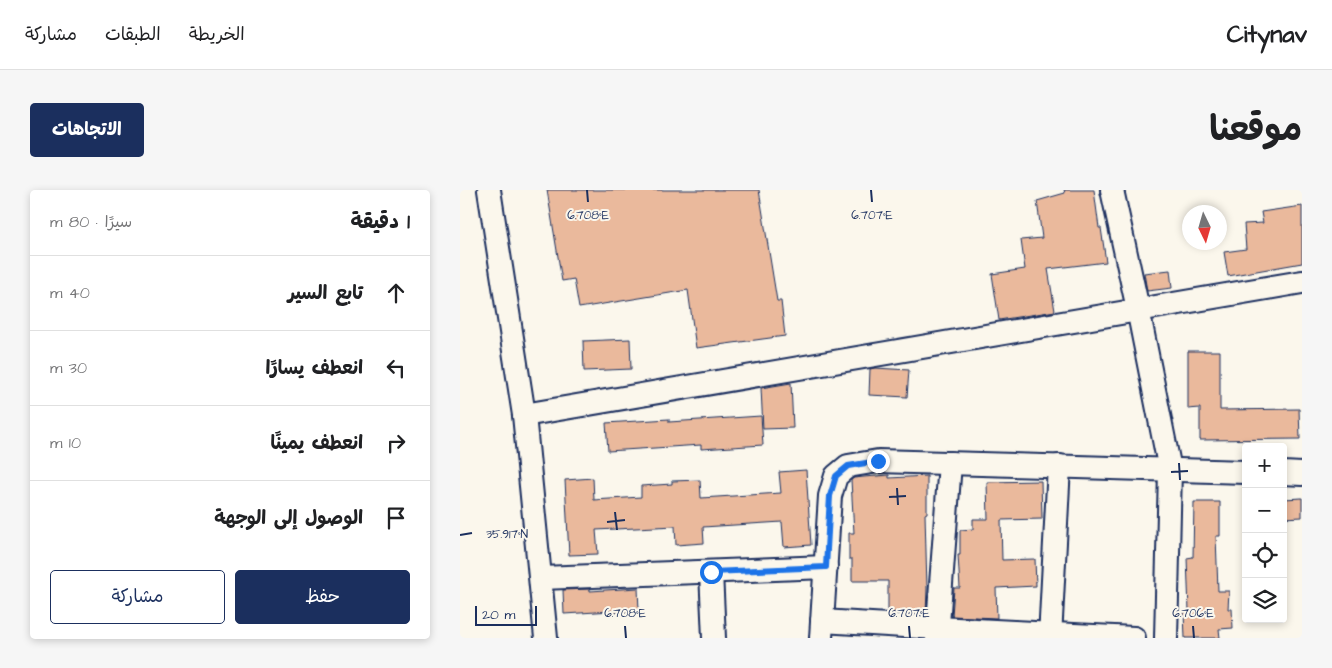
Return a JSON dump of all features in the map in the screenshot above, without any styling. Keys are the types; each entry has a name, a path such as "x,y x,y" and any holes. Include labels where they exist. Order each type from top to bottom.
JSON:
{"street":[{"path":"490,190 524,415 546,638"},
{"path":"1112,190 1170,470 1166,638"},
{"path":"524,415 1302,282"},
{"path":"1134,638 822,629 830,496 836,476 848,466 878,461 1242,472"},
{"path":"937,633 950,463"},
{"path":"1050,636 1059,466"},
{"path":"1287,473 1302,474"},
{"path":"540,578 826,567"},
{"path":"711,572 714,638"}],"building":[{"path":"547,190 759,190 777,301 781,301 785,336 696,348 688,290 579,308 574,279 562,281"},
{"path":"1064,190 1094,190 1106,262 1048,269 1055,311 999,320 992,274 1025,269 1021,240 1042,238 1037,201 1065,193"},
{"path":"1302,206 1302,263 1228,276 1224,252 1246,249 1244,224 1263,223 1261,212"},
{"path":"1170,270 1172,288 1147,291 1144,273"},
{"path":"630,339 631,369 584,371 583,341"},
{"path":"1188,351 1220,351 1220,410 1299,409 1300,439 1200,440 1200,408 1188,409"},
{"path":"870,369 909,370 907,397 869,395"},
{"path":"791,383 793,428 763,429 761,388"},
{"path":"761,416 763,445 701,449 701,445 608,451 606,423 669,419 669,422"},
{"path":"806,470 811,545 784,547 782,522 703,527 704,543 676,545 675,526 596,530 598,554 569,555 565,480 593,478 594,500 641,497 641,486 672,484 672,481 700,480 701,498 781,493 779,472"},
{"path":"889,475 889,478 927,476 927,513 925,514 926,614 888,612 888,581 852,581 852,559 849,559 849,533 854,533 851,480 854,478"},
{"path":"1041,481 1042,519 1001,520 1002,560 1035,559 1036,586 996,588 997,618 952,616 954,588 960,588 958,555 960,555 960,530 973,529 973,519 988,519 987,482"},
{"path":"1302,498 1302,517 1287,518 1287,499"},
{"path":"1194,502 1220,502 1220,536 1216,536 1218,591 1229,591 1228,609 1232,609 1233,628 1219,629 1220,638 1185,638 1184,612 1189,611 1187,558 1193,557"},
{"path":"638,588 639,611 564,614 563,590 590,589 590,591"}],"route":[{"path":"711,572 826,567 830,496 836,476 848,466 878,461"}]}
